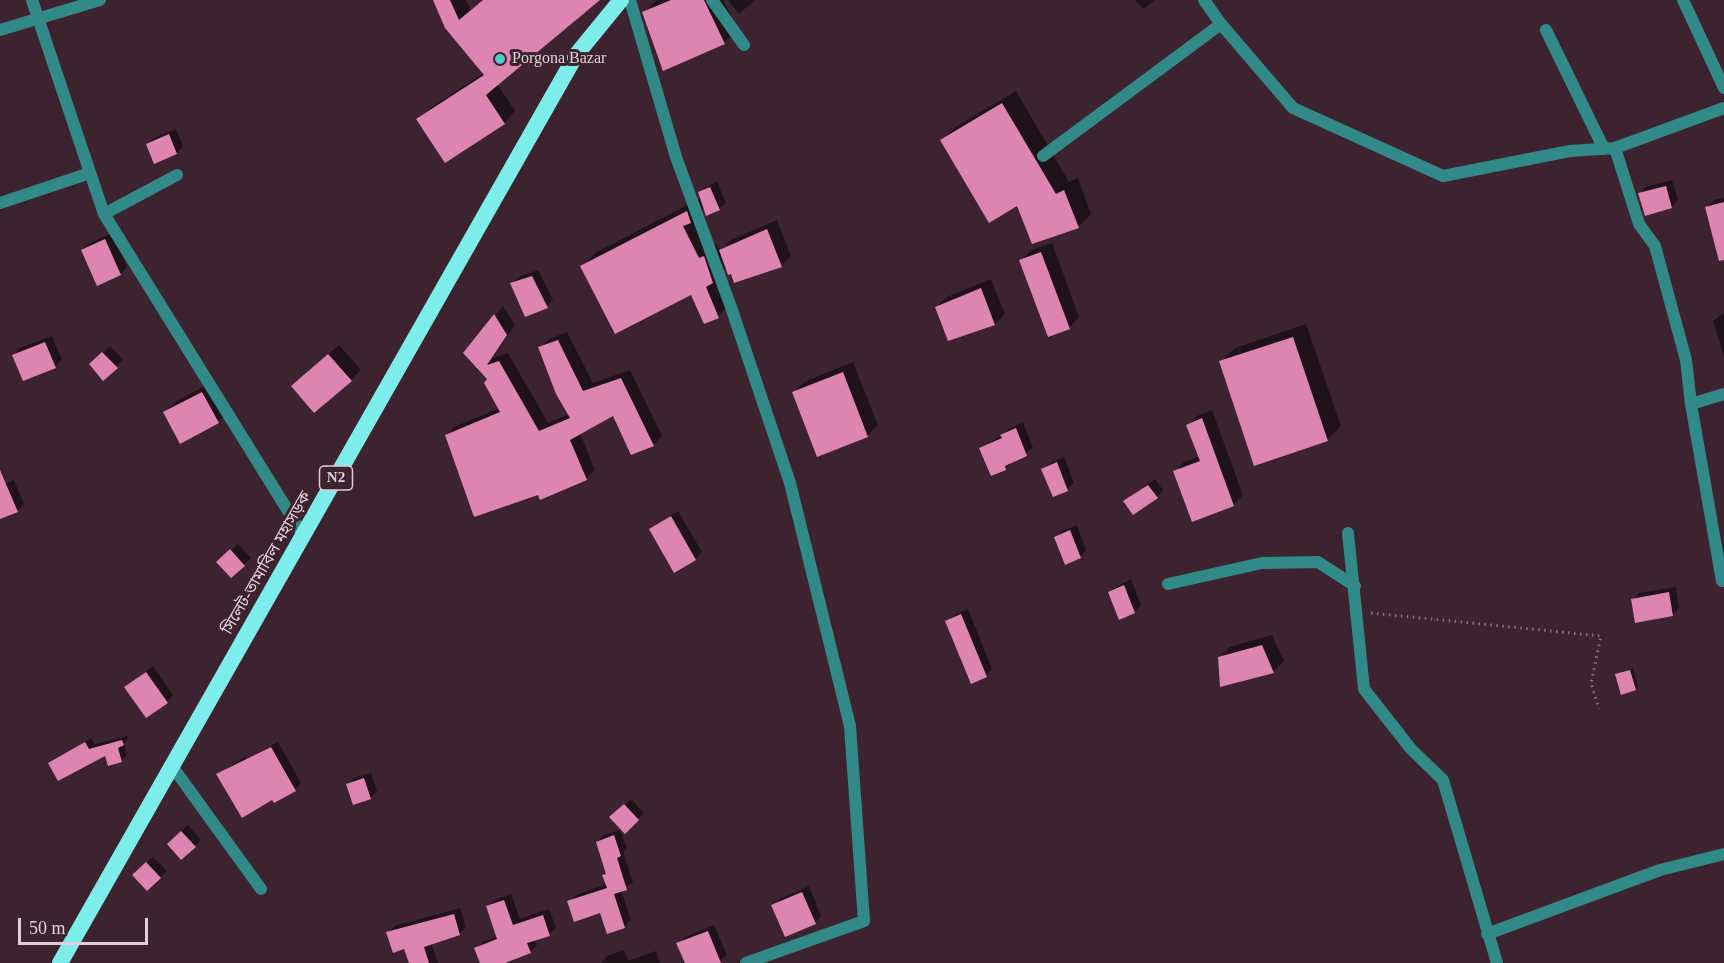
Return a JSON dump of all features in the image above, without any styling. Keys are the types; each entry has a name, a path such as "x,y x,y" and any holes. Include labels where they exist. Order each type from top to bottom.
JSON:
{"highway":[{"name":"সিলেট-তামাবিল মহাসড়ক","path":"60,963 576,55 621,0"}],"street":[{"path":"32,0 104,214 303,536"},
{"path":"0,30 100,0"},
{"path":"630,0 676,157 731,307 790,483 850,726 864,921 746,963"},
{"path":"712,0 744,45"},
{"path":"1204,0 1221,24 1293,108 1443,176 1569,151 1610,148 1724,108"},
{"path":"1683,0 1724,88"},
{"path":"1043,156 1221,24"},
{"path":"1546,30 1610,148 1639,224 1655,246 1686,360 1691,404 1722,581"},
{"path":"0,203 90,173"},
{"path":"104,214 177,176"},
{"path":"1691,404 1724,394"},
{"path":"1348,533 1364,689 1411,749 1443,780 1497,963"},
{"path":"1168,584 1262,563 1318,562 1355,586"},
{"path":"172,766 261,889"},
{"path":"1487,934 1660,870 1724,854"}],"path":[{"path":"1357,612 1601,636 1591,683 1599,709"}],"building":[{"name":"Porgona Bazar","path":"433,0 450,0 459,20 483,0 600,0 486,95 505,124 445,163 416,119 484,75 445,28"},
{"path":"671,0 704,0 725,44 663,71 642,12"},
{"path":"1002,103 1056,194 1064,190 1079,228 1032,244 1017,206 989,223 940,140"},
{"path":"169,134 177,154 154,164 146,144"},
{"path":"1666,186 1672,208 1645,216 1638,193"},
{"path":"710,187 720,210 706,216 698,192"},
{"path":"1724,202 1724,260 1719,261 1705,207"},
{"path":"687,211 691,223 683,226 699,258 704,256 713,283 706,287 719,318 704,324 691,295 615,334 580,266"},
{"path":"767,229 782,267 734,283 731,274 728,275 719,250"},
{"path":"105,239 121,275 97,286 81,250"},
{"path":"1041,252 1070,329 1048,337 1019,260"},
{"path":"532,276 548,308 525,317 510,283"},
{"path":"981,288 995,325 948,341 935,307"},
{"path":"494,314 507,335 487,365 499,361 539,431 570,418 556,394 538,347 558,340 583,391 621,378 654,446 631,455 613,416 570,440 587,480 540,500 538,495 474,517 445,435 500,412 484,383 487,379 463,353"},
{"path":"1293,337 1328,441 1254,466 1219,361"},
{"path":"45,342 56,368 23,381 12,355"},
{"path":"102,352 118,368 103,381 89,364"},
{"path":"328,354 352,381 314,413 291,386"},
{"path":"843,372 868,437 817,457 792,392"},
{"path":"202,392 219,423 180,444 163,412"},
{"path":"1202,418 1234,506 1192,522 1173,471 1200,461 1186,425"},
{"path":"1016,428 1027,456 1005,466 1006,470 991,476 979,448 1002,438 1000,435"},
{"path":"1057,462 1068,491 1053,497 1041,469"},
{"path":"0,470 18,512 0,519"},
{"path":"1148,485 1158,498 1133,515 1123,501"},
{"path":"671,516 696,560 674,573 649,529"},
{"path":"1070,530 1081,558 1065,565 1054,537"},
{"path":"230,549 245,566 231,578 216,562"},
{"path":"1124,585 1135,613 1119,620 1108,592"},
{"path":"1669,592 1673,616 1635,623 1631,599"},
{"path":"961,614 987,677 971,684 945,621"},
{"path":"1262,645 1274,673 1220,687 1218,657"},
{"path":"1630,670 1636,690 1621,695 1615,674"},
{"path":"146,672 168,703 146,718 124,687"},
{"path":"122,740 124,745 118,748 122,762 108,766 105,756 58,781 48,763 85,742 89,749"},
{"path":"271,747 296,791 274,803 272,800 242,818 216,774"},
{"path":"364,778 371,799 353,805 346,784"},
{"path":"624,804 639,820 625,834 609,817"},
{"path":"181,831 196,847 181,860 167,844"},
{"path":"614,835 621,856 617,858 627,890 614,894 625,928 607,934 600,913 574,922 567,901 607,888 602,875 606,874 596,842"},
{"path":"146,862 161,878 147,891 132,875"},
{"path":"802,892 816,924 785,937 771,905"},
{"path":"504,900 513,925 543,915 550,936 527,943 531,953 505,963 480,963 474,948 497,939 486,906"},
{"path":"454,914 460,935 424,947 429,963 409,963 404,949 393,953 386,932"},
{"path":"708,931 721,963 685,963 676,943"}],"place":[{"name":"Porgona Bazar","path":"500,59"}]}
